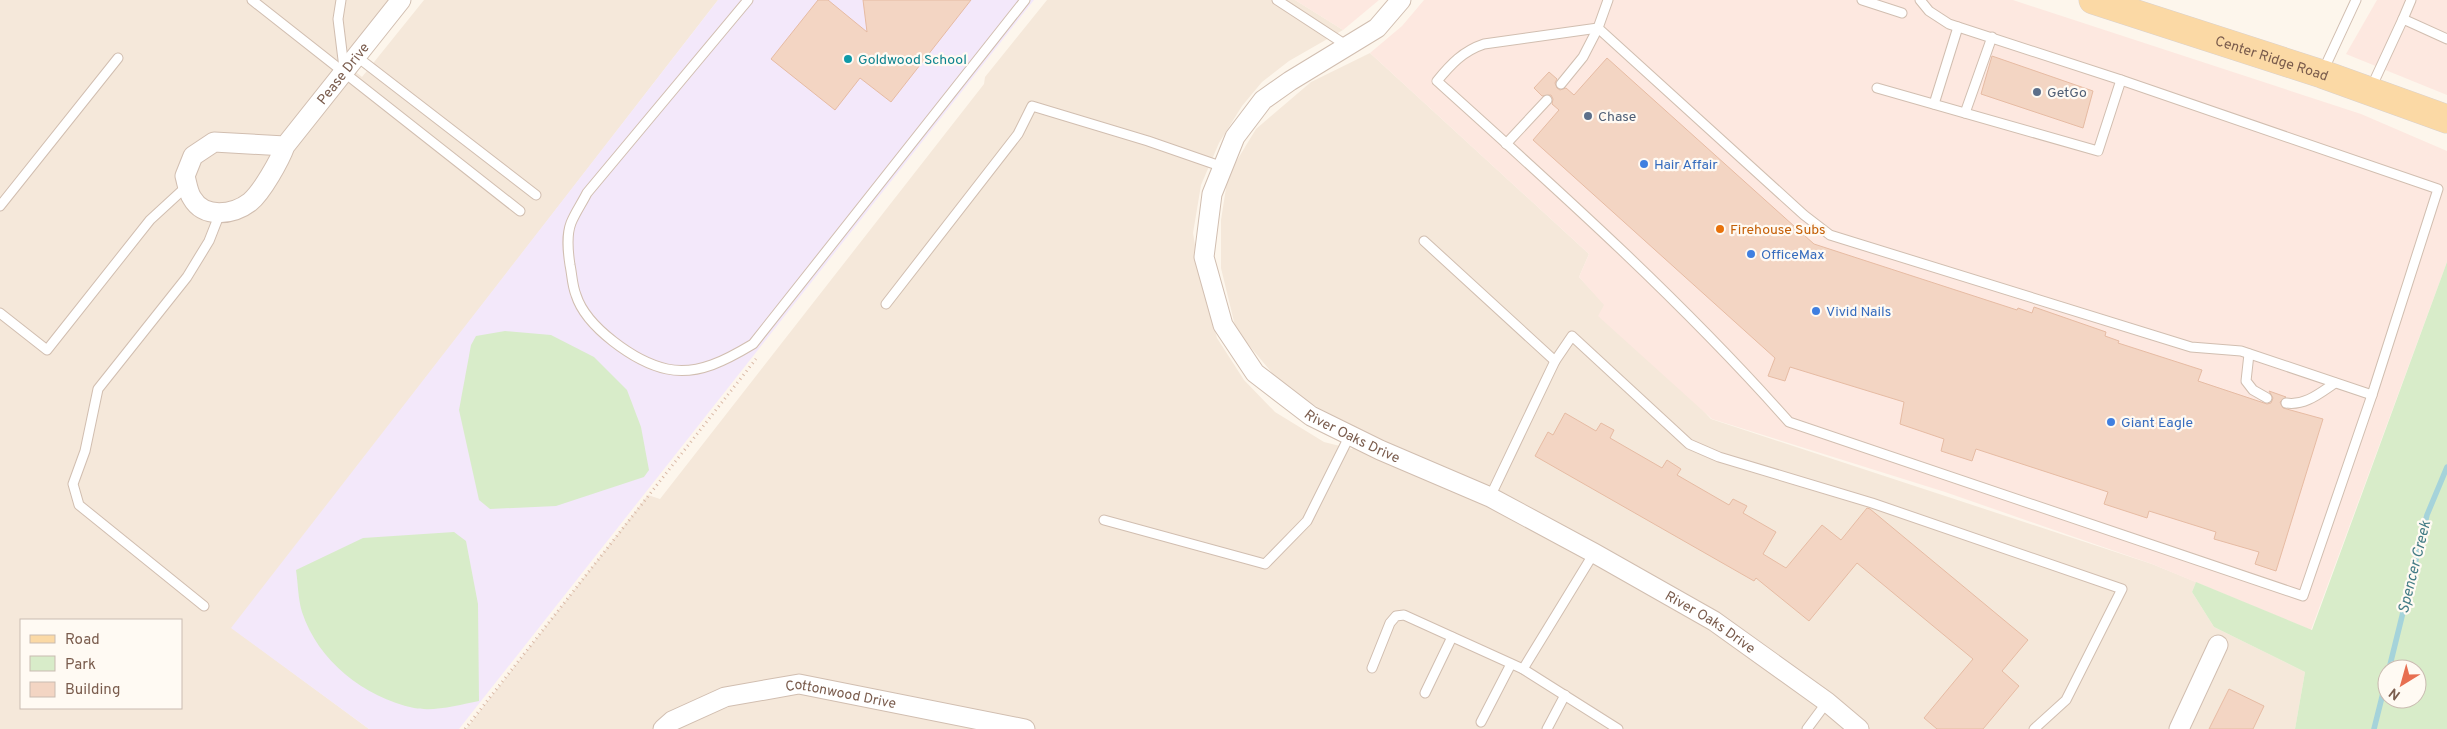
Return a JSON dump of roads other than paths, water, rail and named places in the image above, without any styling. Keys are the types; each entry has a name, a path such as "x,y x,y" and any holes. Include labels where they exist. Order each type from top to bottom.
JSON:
{"main road":[{"name":"Center Ridge Road","path":"2093,0 2322,74 2447,119"}],"street":[{"name":"Pease Drive","path":"220,212 230,212 250,201 282,156 285,146 401,0"},
{"name":"River Oaks Drive","path":"1401,0 1377,28 1349,47 1290,81 1263,100 1235,137 1212,194 1204,257 1223,325 1254,373 1312,416 1350,435 1490,497 1594,553 1714,622 1827,702 1859,729"},
{"path":"220,212 210,213 192,199 185,176 193,156 214,142 285,146"},
{"path":"2178,729 2218,646"},
{"name":"Cottonwood Drive","path":"662,729 672,721 725,697 799,684 1025,729"}],"lane":[{"path":"252,0 350,64 536,195"},
{"path":"341,0 338,19 350,64 520,211"},
{"path":"748,0 587,193 570,224 568,251 576,296 591,320 616,344 642,359 668,370 697,368 725,360 753,344 1026,0"},
{"path":"1277,0 1349,47"},
{"path":"1562,84 1583,57 1598,28 1608,0"},
{"path":"1862,0 1902,13"},
{"path":"1598,28 1484,44 1470,49 1460,56 1437,81 1546,179 1746,374 1789,422 2303,596 2372,395 2438,189 2121,80 1958,27 1935,16 1920,0"},
{"path":"2322,74 2356,0"},
{"path":"2370,91 2411,0"},
{"path":"2403,19 2447,39"},
{"path":"1934,104 1958,27"},
{"path":"1598,28 1804,215 1830,235 2191,347 2241,351 2372,395"},
{"path":"1965,113 1992,37"},
{"path":"0,206 118,58"},
{"path":"1877,88 2098,151 2121,80"},
{"path":"1506,144 1547,100"},
{"path":"886,304 1018,134 1032,106 1148,141 1223,167"},
{"path":"0,312 47,350 150,220 188,186"},
{"path":"204,606 79,505 73,484 85,451 98,389 187,277 209,241 220,212"},
{"path":"1424,240 1555,361"},
{"path":"1490,497 1555,361 1572,336 1689,444 1719,457 1872,502 2122,589 2066,700 2034,729"},
{"path":"2249,354 2246,381 2253,390 2267,398"},
{"path":"2286,404 2295,405 2306,401 2335,383"},
{"path":"1104,520 1265,564 1307,521 1350,435"},
{"path":"1523,669 1594,553"},
{"path":"1372,668 1386,631 1396,616 1404,615 1523,669 1618,729"},
{"path":"1425,694 1452,637"},
{"path":"1481,722 1511,664"},
{"path":"1547,729 1565,695"},
{"path":"1807,729 1827,702"}],"waterway":[{"name":"Spencer Creek","path":"2391,659 2427,515 2447,467"},
{"name":"Spencer Creek","path":"2374,729 2379,709"}],"place":[{"name":"Goldwood School","path":"848,59"},
{"name":"GetGo","path":"2037,92"},
{"name":"Chase","path":"1588,116"},
{"name":"Hair Affair","path":"1644,164"},
{"name":"Firehouse Subs","path":"1720,229"},
{"name":"OfficeMax","path":"1751,254"},
{"name":"Vivid Nails","path":"1816,311"},
{"name":"Giant Eagle","path":"2111,422"}]}
